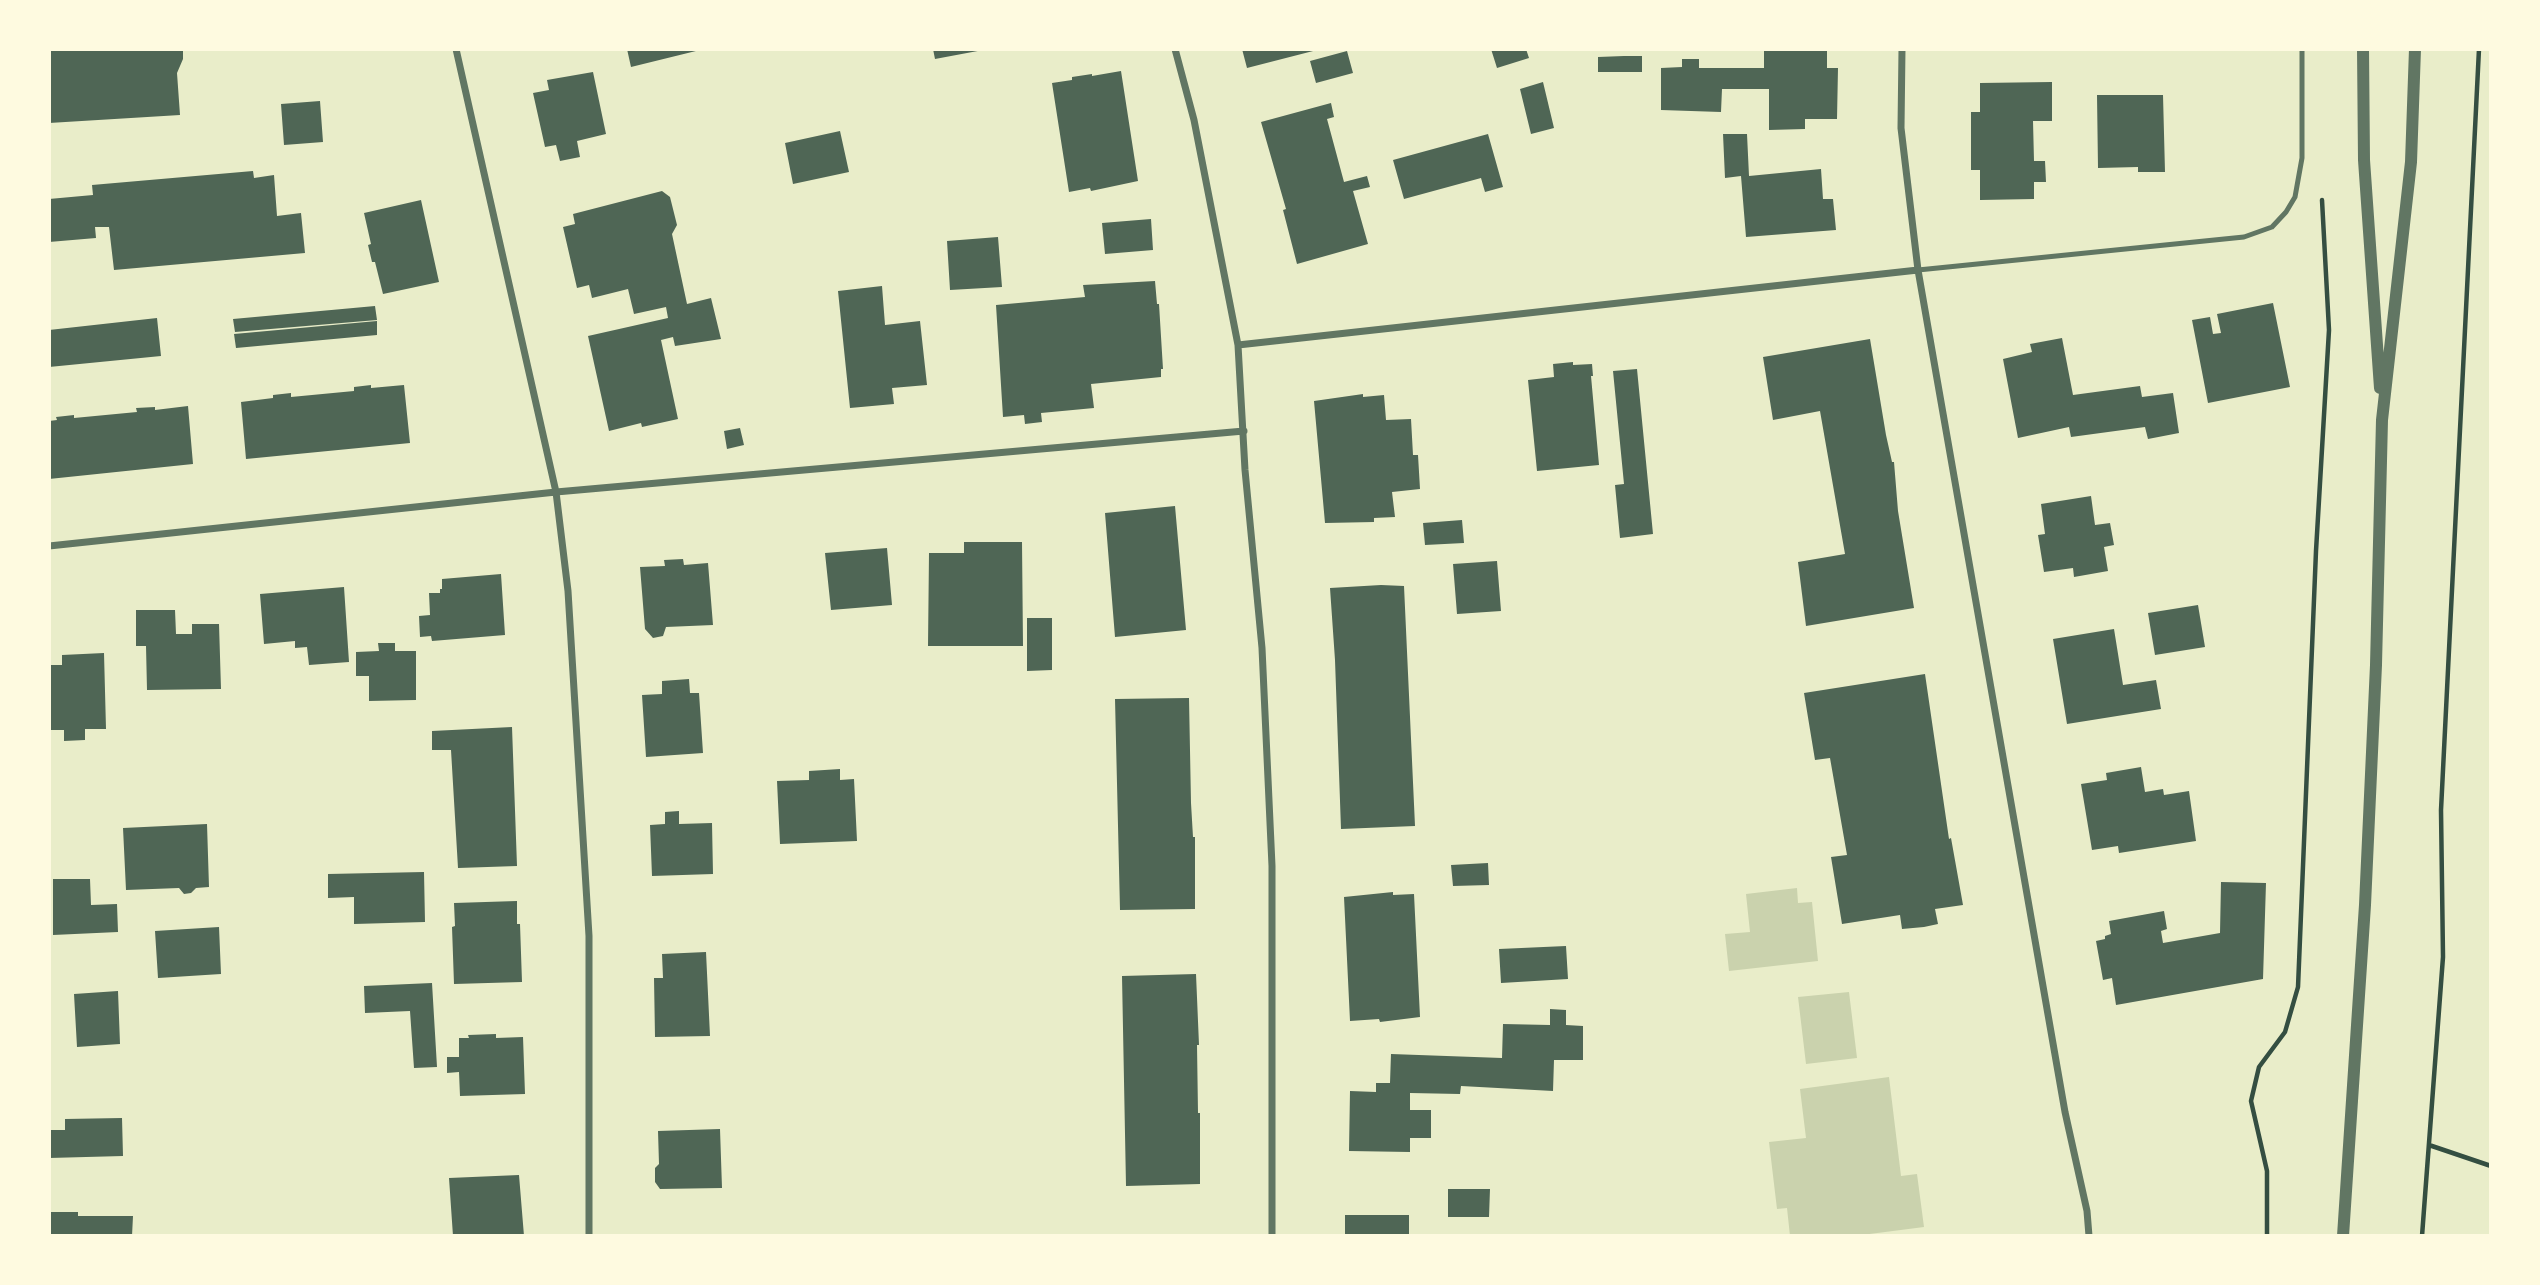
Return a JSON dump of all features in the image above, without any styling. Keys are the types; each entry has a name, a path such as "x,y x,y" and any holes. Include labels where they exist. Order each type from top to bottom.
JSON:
{"street":[{"path":"456,49 556,492 568,591 589,936 589,1236"},
{"path":"1175,49 1194,120 1238,345 1245,470 1262,648 1272,866 1272,1236"},
{"path":"1902,49 1901,128 1918,270 2059,1075 2087,1211 2089,1236"},
{"path":"2363,49 2364,160 2382,420"},
{"path":"2343,1236 2365,905 2376,665 2382,420 2411,162 2415,49"},
{"path":"1238,345 1918,270"},
{"path":"49,546 556,492 1244,430"}],"lane":[{"path":"1918,270 2244,237 2272,227 2287,212 2295,197 2302,158 2302,49"}],"path":[{"path":"2422,1236 2443,957 2441,810 2479,49"},
{"path":"2267,1236 2267,1171 2251,1101 2259,1067 2285,1032 2298,987 2316,551 2329,330 2322,195"},
{"path":"2429,1145 2491,1166"}],"green space":[{"path":"1797,888 1798,903 1812,902 1818,961 1729,971 1725,934 1750,932 1746,894"},
{"path":"1849,992 1857,1058 1806,1064 1798,997"},
{"path":"1889,1077 1901,1176 1917,1174 1924,1227 1854,1236 1790,1236 1787,1208 1777,1209 1769,1142 1806,1138 1800,1089"}],"building":[{"path":"49,49 183,49 183,59 177,73 180,115 49,123"},
{"path":"627,49 700,49 700,50 631,67"},
{"path":"933,49 983,49 983,50 935,59"},
{"path":"1242,49 1317,49 1317,50 1247,68"},
{"path":"1491,49 1526,49 1529,58 1497,68"},
{"path":"1764,49 1827,49 1827,68 1838,68 1837,119 1805,119 1805,129 1769,130 1769,89 1722,89 1721,112 1661,110 1661,68 1682,67 1682,59 1699,59 1699,68 1764,68"},
{"path":"1347,51 1353,73 1316,83 1310,61"},
{"path":"1642,56 1642,72 1598,72 1598,57"},
{"path":"1121,71 1138,181 1091,191 1090,188 1069,192 1052,83 1072,80 1072,77"},
{"path":"593,72 606,134 577,141 580,157 560,161 556,145 545,147 533,93 549,90 547,80"},
{"path":"1543,82 1554,128 1531,134 1520,89"},
{"path":"2052,82 2052,121 2033,121 2034,161 2045,161 2046,182 2034,182 2034,199 1980,200 1980,170 1971,170 1971,112 1980,112 1980,83"},
{"path":"2097,95 2163,95 2165,172 2138,172 2138,167 2098,168"},
{"path":"320,101 323,142 284,145 281,104"},
{"path":"1331,103 1334,117 1327,119 1344,182 1367,176 1370,187 1353,191 1368,244 1297,264 1283,210 1286,209 1261,122"},
{"path":"840,131 849,172 793,184 785,143"},
{"path":"1488,134 1503,187 1485,192 1481,178 1404,199 1393,160"},
{"path":"1723,134 1747,134 1749,176 1821,169 1823,199 1833,199 1836,230 1746,237 1741,176 1725,178"},
{"path":"253,171 254,178 274,175 277,216 301,213 305,253 114,270 109,227 95,227 96,238 49,242 49,199 93,195 92,185"},
{"path":"662,191 670,197 677,225 672,234 687,304 711,298 721,339 675,346 673,337 661,340 678,419 642,427 641,423 609,431 588,336 668,318 666,307 634,314 628,289 592,298 589,285 577,288 563,227 575,224 573,214"},
{"path":"421,200 439,282 383,294 368,245 371,244 364,213"},
{"path":"1151,219 1153,250 1105,254 1102,223"},
{"path":"998,237 1002,287 950,290 947,241"},
{"path":"1155,281 1159,304 1163,369 1161,377 1091,384 1094,408 1041,413 1042,422 1025,424 1024,415 1003,417 996,305 1085,297 1083,285"},
{"path":"882,286 885,325 920,321 927,385 892,388 894,404 850,408 838,291"},
{"path":"2273,303 2290,387 2208,403 2192,320 2210,317 2213,334 2221,333 2217,314"},
{"path":"375,306 377,320 235,332 233,319"},
{"path":"157,318 161,356 49,367 49,330"},
{"path":"377,321 377,335 236,348 234,334"},
{"path":"2062,338 2073,395 2140,386 2142,397 2173,393 2179,433 2148,439 2145,427 2071,437 2069,427 2018,438 2003,359 2032,352 2030,344"},
{"path":"1870,339 1886,435 1894,462 1898,511 1914,608 1806,626 1798,562 1845,554 1820,411 1773,420 1763,357"},
{"path":"1573,362 1573,365 1592,364 1599,465 1537,471 1528,380 1554,377 1553,364"},
{"path":"1637,369 1653,534 1620,538 1615,485 1624,484 1613,371"},
{"path":"371,385 371,388 404,385 410,443 246,459 241,402 291,393 291,397 354,391 354,387"},
{"path":"1363,394 1363,397 1384,395 1386,420 1411,419 1413,455 1418,455 1420,489 1392,492 1395,517 1374,518 1374,522 1325,523 1314,401"},
{"path":"188,406 193,464 49,479 49,421 57,420 56,417 74,415 74,418 137,412 136,408 155,407 155,410"},
{"path":"740,428 744,445 727,449 724,431"},
{"path":"2091,496 2095,525 2110,523 2114,545 2104,547 2108,571 2074,577 2073,568 2044,572 2038,535 2045,534 2041,504"},
{"path":"1175,506 1186,630 1115,637 1105,513"},
{"path":"1462,520 1464,543 1425,545 1423,523"},
{"path":"964,542 1022,542 1023,646 928,646 929,553 964,553"},
{"path":"887,548 892,605 831,610 825,553"},
{"path":"683,559 684,565 708,563 713,625 666,627 663,636 653,638 645,629 640,567 665,566 664,560"},
{"path":"1497,561 1501,611 1457,614 1453,564"},
{"path":"501,574 505,635 432,641 431,636 420,637 419,616 430,615 429,593 440,593 442,579"},
{"path":"1404,586 1415,826 1341,829 1330,588"},
{"path":"344,587 349,662 309,665 307,647 295,648 295,641 264,644 260,594"},
{"path":"2198,605 2205,647 2155,655 2148,613"},
{"path":"136,610 175,610 176,634 192,634 192,624 219,624 221,689 147,690 146,646 136,646"},
{"path":"1027,618 1052,618 1052,670 1027,671"},
{"path":"2114,629 2123,685 2156,680 2161,709 2067,724 2053,639"},
{"path":"378,643 395,643 395,651 416,651 416,700 369,701 369,676 356,676 356,652 379,651"},
{"path":"104,653 106,729 85,729 85,740 64,741 64,730 49,730 49,665 62,665 62,655"},
{"path":"1925,674 1949,839 1951,838 1963,905 1935,909 1938,924 1924,927 1902,929 1900,915 1842,924 1831,857 1847,855 1830,758 1815,760 1804,693"},
{"path":"689,679 690,693 699,693 703,753 646,757 642,695 662,694 662,681"},
{"path":"1189,698 1195,909 1120,910 1115,699"},
{"path":"512,727 517,866 458,868 451,750 432,750 432,731"},
{"path":"2141,767 2145,792 2163,789 2164,795 2189,791 2196,841 2119,853 2118,846 2092,850 2081,784 2107,780 2106,773"},
{"path":"840,769 840,780 854,779 857,841 780,844 777,781 809,780 809,771"},
{"path":"679,811 679,824 712,823 713,874 652,876 650,825 665,824 665,812"},
{"path":"207,824 209,887 196,888 191,893 184,894 179,888 126,890 123,828"},
{"path":"1488,863 1489,885 1453,886 1451,865"},
{"path":"424,872 425,922 354,924 354,897 328,898 328,874"},
{"path":"53,879 90,879 91,905 117,904 118,932 53,935"},
{"path":"2221,882 2266,883 2263,979 2116,1005 2112,978 2103,980 2096,941 2111,934 2109,921 2164,911 2167,929 2161,931 2163,943 2220,933"},
{"path":"1393,892 1393,895 1414,894 1420,1017 1380,1022 1379,1019 1350,1021 1344,897"},
{"path":"517,901 522,982 454,984 454,903"},
{"path":"219,927 221,974 158,978 155,931"},
{"path":"1566,946 1568,979 1501,983 1499,949"},
{"path":"706,952 710,1036 655,1037 654,978 663,978 662,954"},
{"path":"1196,974 1200,1184 1126,1186 1122,976"},
{"path":"432,983 437,1067 414,1068 410,1011 365,1013 364,986"},
{"path":"118,991 120,1044 77,1047 74,994"},
{"path":"1550,1009 1566,1010 1566,1025 1583,1026 1583,1060 1554,1060 1553,1091 1461,1086 1460,1094 1410,1093 1410,1110 1431,1110 1431,1138 1410,1138 1410,1152 1349,1151 1350,1091 1376,1092 1376,1083 1390,1083 1391,1054 1502,1058 1503,1024 1550,1025"},
{"path":"496,1034 496,1038 523,1037 525,1094 460,1096 459,1072 447,1073 447,1057 459,1057 459,1038"},
{"path":"122,1118 123,1156 49,1158 49,1130 65,1130 65,1119"},
{"path":"720,1129 722,1188 660,1189 655,1182 655,1168 659,1164 658,1131"},
{"path":"519,1175 524,1236 453,1236 449,1178"},
{"path":"1448,1189 1490,1189 1489,1217 1448,1217"},
{"path":"49,1212 78,1212 78,1216 133,1216 132,1236 49,1236"},
{"path":"1345,1215 1409,1215 1409,1236 1345,1236"}]}
